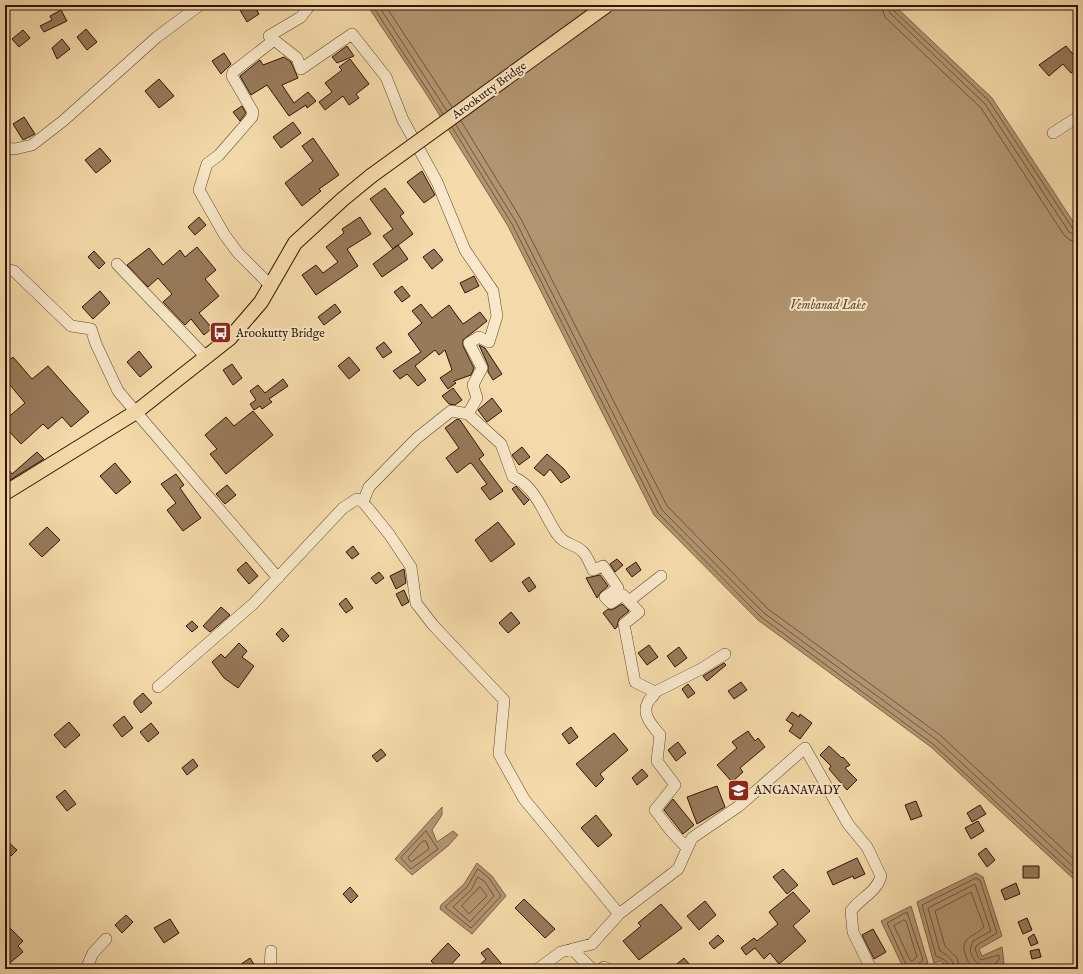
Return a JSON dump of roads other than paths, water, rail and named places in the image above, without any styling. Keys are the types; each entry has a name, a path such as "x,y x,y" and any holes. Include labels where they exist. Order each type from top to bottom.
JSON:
{"main road":[{"name":"Arookutty Bridge","path":"5,493 136,412 230,338 261,302 295,243 343,199 371,176 608,5"}],"street":[{"path":"5,148 15,149 32,145 57,126 157,37 200,5"},
{"path":"310,5 301,17 269,36 296,58 301,69 352,34 386,77 403,120 437,182 465,250 493,291 497,316 489,342 479,337 469,343 482,368 473,385 477,398 468,414"},
{"path":"271,286 238,253 224,234 199,190 207,164 219,155 252,117 253,112 232,76 233,72 274,40"},
{"path":"1053,133 1078,117"},
{"path":"118,264 206,357"},
{"path":"5,269 14,271 72,326 91,329 118,391 278,578"},
{"path":"362,502 369,487 417,438 451,411 468,414 502,444 513,477 526,483 550,520 557,535 565,542 582,551 593,570 604,566 618,588 605,597 611,603 623,595 639,612 624,624 635,682 655,692"},
{"path":"158,687 253,604 343,508 357,499 362,502 389,534 411,567 416,603 432,625 504,700 499,754 524,799 619,914"},
{"path":"629,601 661,576"},
{"path":"688,848 670,830 655,810 675,784 657,761 660,735 647,719 646,709 648,702 655,692 701,669 725,654"},
{"path":"538,969 561,952 592,944 619,914 678,869 692,838 739,806 805,748 848,824 867,847 881,876 868,896 855,905 851,911 853,932 871,969"},
{"path":"86,969 93,954 106,939"},
{"path":"572,949 592,969"},
{"path":"270,969 271,951"},
{"path":"601,969 604,967 608,969"}],"water":[{"name":"Vembanad Lake","path":"367,5 894,5 992,98 1078,229 1078,883 931,747 758,620 654,515 508,226 427,95"},
{"path":"442,807 442,815 432,830 437,842 453,831 458,835 448,846 412,875 395,859"},
{"path":"477,863 492,876 506,896 472,934 440,909 441,905 464,884"},
{"path":"976,873 983,877 1002,936 979,949 982,956 1002,947 1004,963 993,969 941,969 945,967 941,961 934,963 917,902"},
{"path":"911,906 928,963 916,969 904,969 881,921"}],"place":[{"name":"Arookutty Bridge","path":"220,333"},
{"name":"ANGANAVADY","path":"739,790"}]}
